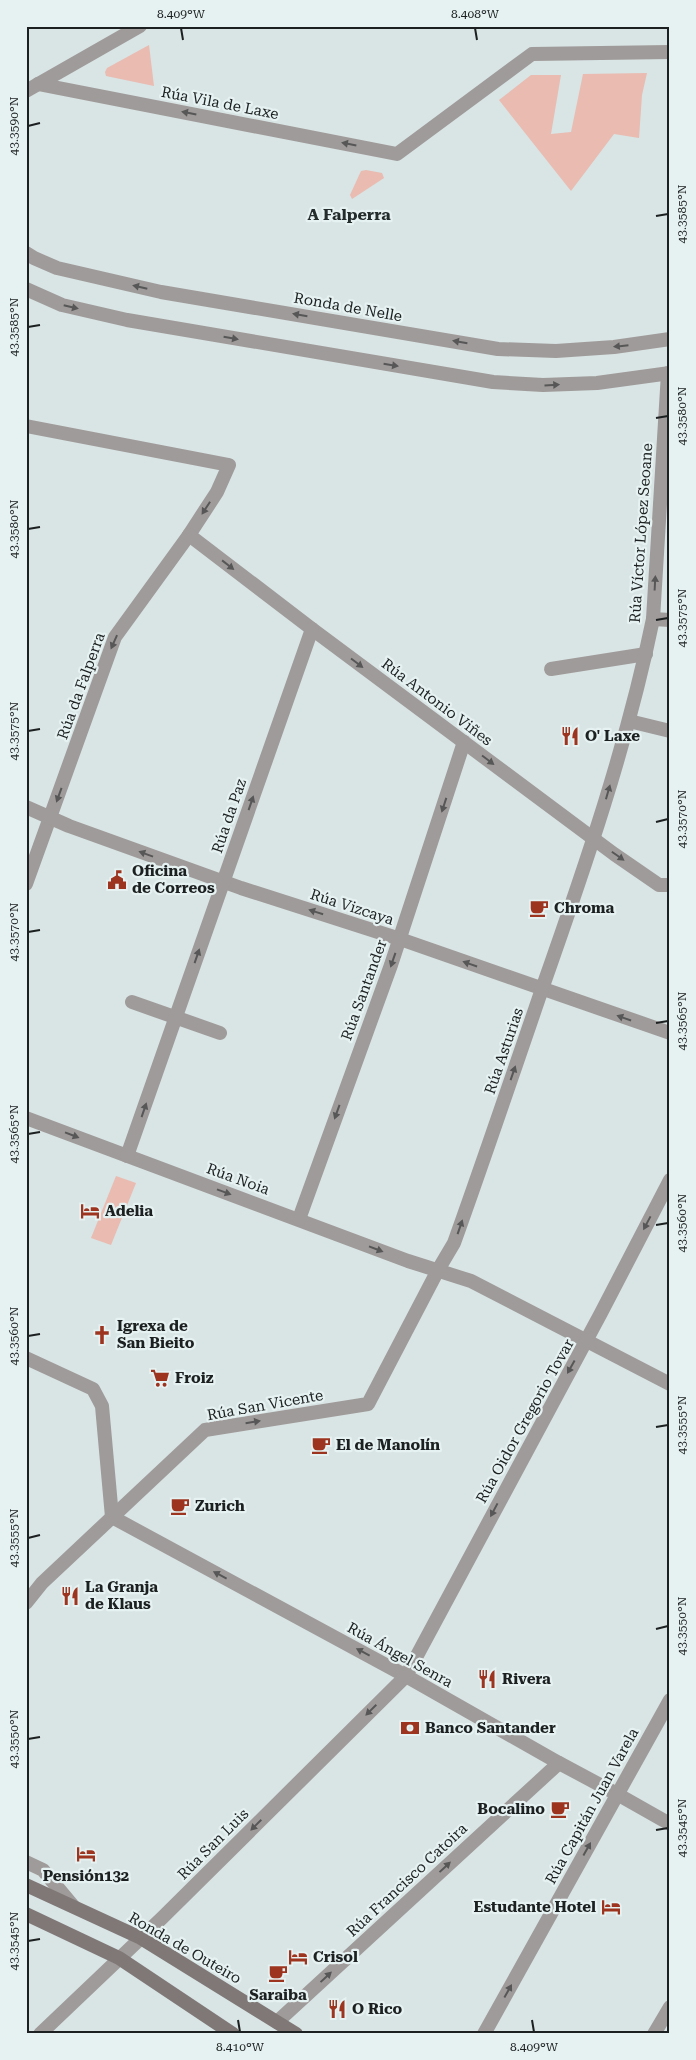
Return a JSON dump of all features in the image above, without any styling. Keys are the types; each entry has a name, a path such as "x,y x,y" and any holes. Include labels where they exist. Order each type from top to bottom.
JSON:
{"main road":[{"name":"Ronda de Outeiro","path":"26,1885 141,1938 296,2034"},
{"path":"26,1914 119,1958 233,2034"}],"street":[{"path":"32,87 140,26"},
{"name":"Rúa Vila de Laxe","path":"32,87 397,154 532,54 670,52"},
{"name":"Ronda de Nelle","path":"26,253 58,268 161,292 498,349 556,351 623,346 670,339"},
{"path":"26,289 62,305 128,320 493,382 544,385 597,383 669,373"},
{"name":"Rúa Víctor López Seoane","path":"595,839 629,721 653,619 669,373"},
{"name":"Rúa da Falperra","path":"26,426 229,465 217,492 189,535 115,637 26,884"},
{"name":"Rúa Antonio Viñes","path":"189,535 312,629 595,839 659,885 670,885"},
{"path":"653,619 670,620"},
{"name":"Rúa da Paz","path":"127,1156 312,629"},
{"path":"551,669 646,654"},
{"path":"629,721 670,731"},
{"name":"Rúa Santander","path":"299,1219 400,940 464,742"},
{"name":"Rúa Vizcaya","path":"26,807 50,819 224,881 670,1033"},
{"name":"Rúa Asturias","path":"438,1270 454,1243 595,839"},
{"path":"132,1002 220,1033"},
{"name":"Rúa Noia","path":"26,1118 408,1261 471,1281 670,1384"},
{"name":"Rúa Oidor Gregorio Tovar","path":"406,1676 670,1180"},
{"name":"Rúa San Vicente","path":"26,1603 42,1583 205,1430 368,1404 438,1270"},
{"path":"26,1358 93,1389 102,1406 112,1517"},
{"name":"Rúa Ángel Senra","path":"112,1517 406,1676 558,1763 670,1824"},
{"name":"Rúa San Luis","path":"40,2034 141,1938 406,1676"},
{"name":"Rúa Capitán Juan Varela","path":"484,2034 670,1700"},
{"name":"Rúa Francisco Catoira","path":"277,2022 558,1763"},
{"path":"26,1862 44,1870 73,1906"},
{"path":"654,2034 670,2007"}],"shaded area":[{"path":"149,45 154,86 106,76 107,68"},
{"path":"647,73 642,95 639,138 614,134 571,191 499,100 531,75 561,75 551,134 571,132 583,74"},
{"path":"361,171 382,173 384,178 352,199 350,195"},
{"path":"116,1176 136,1183 111,1245 91,1238"}],"place":[{"name":"O' Laxe","path":"570,736"},
{"name":"Oficina de Correos","path":"117,880"},
{"name":"Chroma","path":"539,908"},
{"name":"Adelia","path":"90,1211"},
{"name":"Igrexa de San Bieito","path":"102,1335"},
{"name":"Froiz","path":"160,1378"},
{"name":"El de Manolín","path":"321,1445"},
{"name":"Zurich","path":"180,1506"},
{"name":"La Granja de Klaus","path":"70,1596"},
{"name":"Rivera","path":"487,1679"},
{"name":"Banco Santander","path":"410,1728"},
{"name":"Bocalino","path":"560,1809"},
{"name":"Pensión132","path":"86,1854"},
{"name":"Estudante Hotel","path":"611,1907"},
{"name":"Crisol","path":"298,1957"},
{"name":"Saraiba","path":"278,1973"},
{"name":"O Rico","path":"337,2009"}],"district":[{"name":"A Falperra","path":"349,214"}]}
